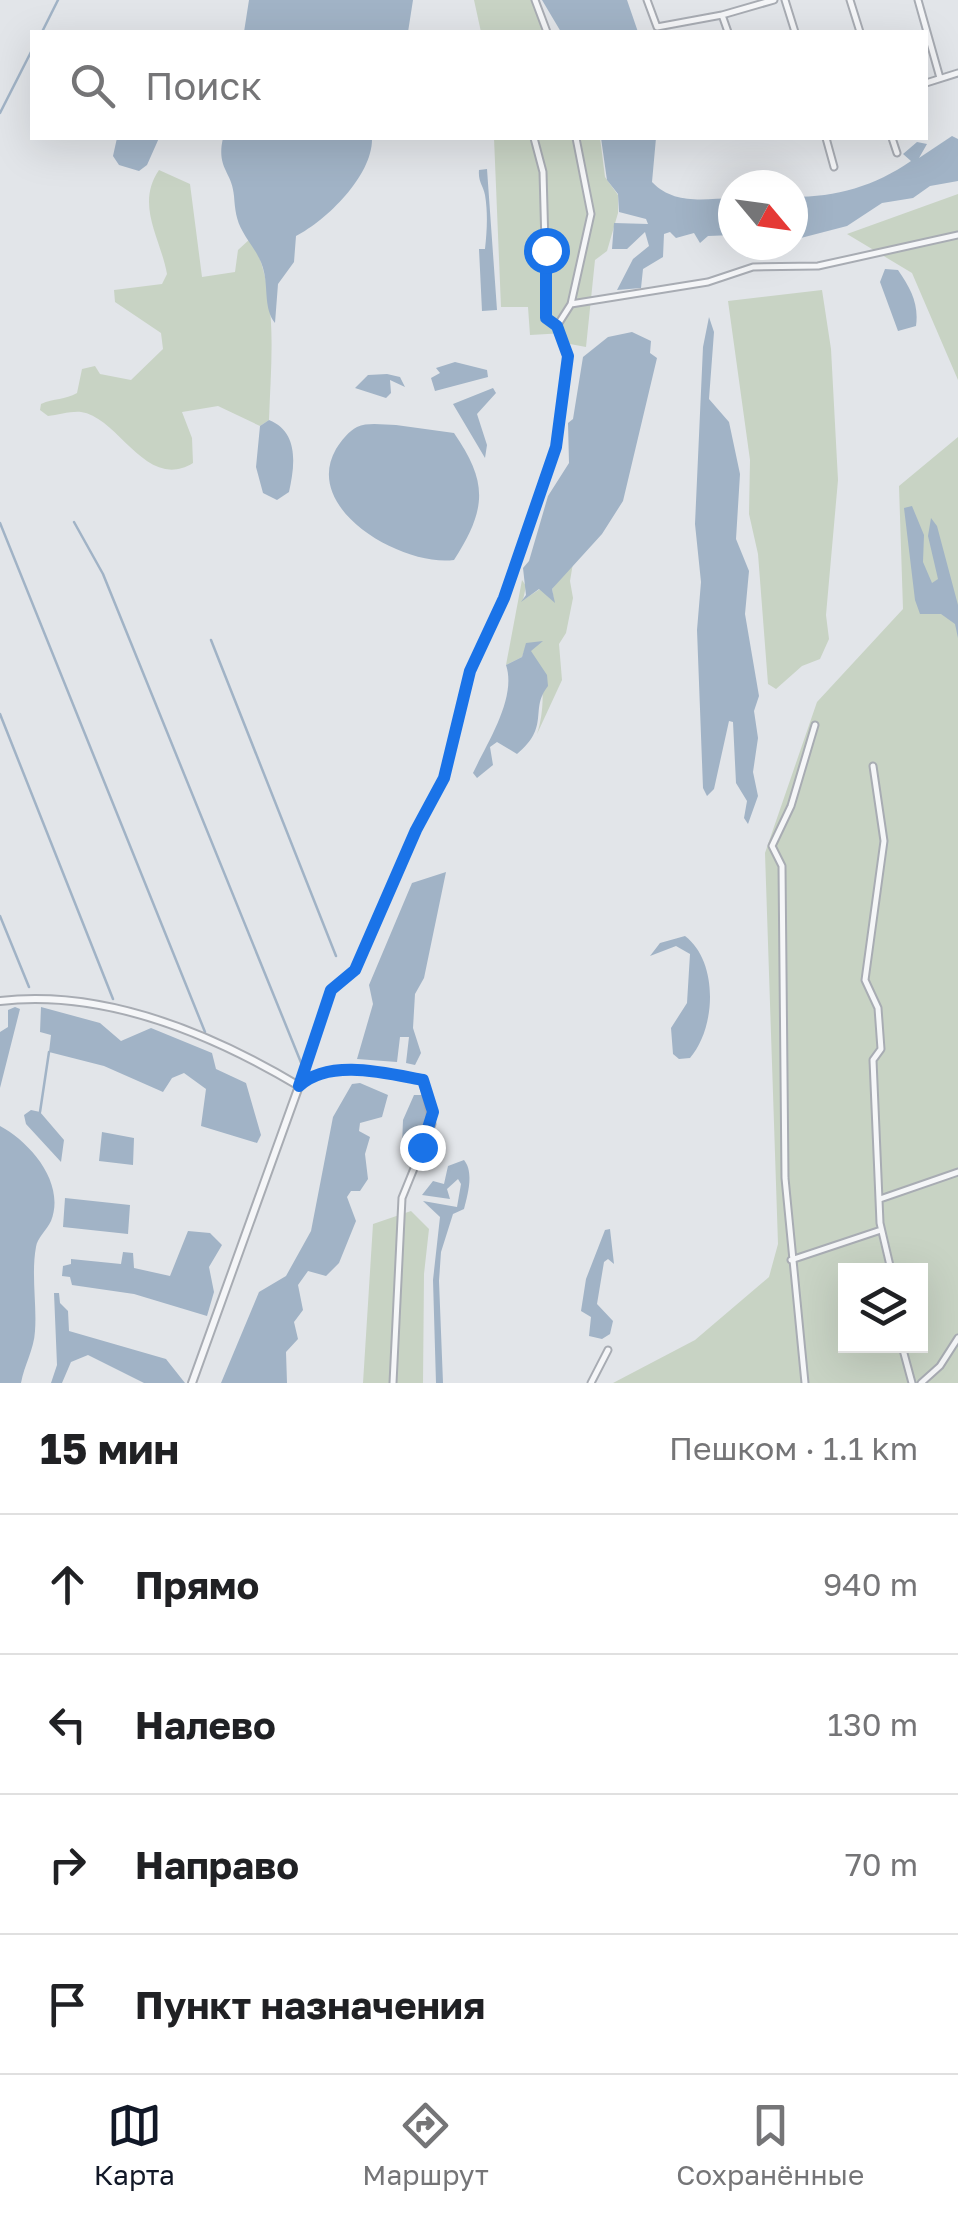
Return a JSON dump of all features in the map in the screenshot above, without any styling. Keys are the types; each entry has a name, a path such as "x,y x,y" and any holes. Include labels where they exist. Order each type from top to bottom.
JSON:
{"street":[{"path":"535,0 545,30"},
{"path":"647,0 656,27 722,15 774,0"},
{"path":"785,0 794,30"},
{"path":"850,0 859,30"},
{"path":"918,0 926,30"},
{"path":"722,15 727,30"},
{"path":"928,35 940,78"},
{"path":"928,82 958,72"},
{"path":"192,1383 331,990 355,970 416,830 444,778 470,671 504,598 556,447 568,356 557,326 546,318 543,172 535,140"},
{"path":"557,326 571,304 591,214 576,140"},
{"path":"827,140 834,167"},
{"path":"893,140 896,152"},
{"path":"571,304 708,282 753,266 818,266 958,235"},
{"path":"805,1383 791,1260 783,1120 782,866 772,846 791,806 816,725"},
{"path":"872,766 884,841 865,980 878,1008 881,1049 873,1060 881,1230 889,1263"},
{"path":"0,1001 30,997 166,1022 299,1086"},
{"path":"299,1086 323,1072 345,1070 423,1080 428,1091 432,1124 402,1198 394,1383"},
{"path":"880,1199 958,1172"},
{"path":"791,1260 881,1230"},
{"path":"921,1383 940,1366 958,1338"},
{"path":"591,1383 608,1350"},
{"path":"904,1353 912,1383"}],"green space":[{"path":"474,0 534,0 544,30 481,30"},
{"path":"494,140 600,140 605,177 618,195 618,213 607,251 595,260 586,347 570,344 565,333 530,335 528,307 501,307"},
{"path":"159,170 190,184 202,277 235,272 238,250 251,238 270,303 269,420 260,426 218,406 182,412 192,438 193,463 176,469 161,468 147,461 95,417 81,412 48,416 40,410 41,404 77,393 82,369 95,366 100,374 131,380 163,349 161,333 115,302 114,290 162,284 167,274 149,209 152,183"},
{"path":"958,194 958,380 912,273 847,234"},
{"path":"822,290 831,349 838,480 826,615 829,639 820,659 802,666 776,689 768,684 758,554 749,514 750,460 728,301"},
{"path":"958,437 958,1383 613,1383 695,1340 769,1277 778,1244 765,853 817,702 903,609 899,486"},
{"path":"573,563 573,598 566,633 559,644 562,680 537,734 542,691 539,669 530,651 532,646 527,643 522,657 506,665 522,580 526,586 523,600 540,589 554,601 552,589"},
{"path":"411,1211 429,1229 424,1274 423,1383 363,1383 373,1224"}],"water":[{"path":"249,0 413,0 408,30 244,30"},
{"path":"542,0 627,0 637,30 560,30"},
{"path":"952,136 958,139 958,181 930,186 913,198 882,203 847,226 808,236 808,196 869,183 911,161 903,154 917,142 927,144 919,158"},
{"path":"117,140 158,140 147,165 139,171 119,165 113,156"},
{"path":"223,140 372,140 365,167 346,195 296,236 294,262 278,284 275,323 268,305 263,266 237,219 221,148"},
{"path":"601,140 656,140 652,182 680,197 718,198 718,236 708,236 700,243 694,233 676,238 670,232 664,234 663,257 643,269 641,288 617,290 633,259 649,246 645,232 627,249 612,249 614,223 648,224 646,219 619,212 618,194 607,180"},
{"path":"487,169 497,310 482,311 479,249 485,249 487,215 479,170"},
{"path":"885,269 898,270 907,284 915,304 916,326 898,331 880,282"},
{"path":"709,317 714,332 709,399 729,422 740,474 736,539 749,571 745,614 759,696 754,711 758,738 753,772 758,796 748,824 744,818 747,801 736,783 733,722 729,721 714,789 707,796 703,788 697,630 701,582 695,524 703,347"},
{"path":"632,332 651,341 650,353 657,358 623,501 602,534 552,589 555,603 539,589 521,602 526,595 523,568 529,561 548,496 569,463 568,423 573,419 583,357 608,337"},
{"path":"455,362 487,370 488,377 435,391 431,378 440,373 436,368"},
{"path":"368,375 400,377 405,387 390,380 391,393 386,398 355,388"},
{"path":"493,388 496,393 477,414 487,445 485,458 453,404"},
{"path":"269,420 286,433 292,450 289,492 277,500 263,493 256,467 260,426"},
{"path":"361,425 454,433 472,465 478,508 454,560 433,560 385,544 345,513 333,493 329,472 345,436"},
{"path":"912,506 924,535 923,562 932,583 938,579 928,536 931,518 937,526 958,605 958,638 955,624 941,614 920,614 915,600 904,508"},
{"path":"543,641 531,651 547,675 548,686 540,703 534,735 517,754 497,742 490,747 493,765 477,778 473,773 504,706 506,665 522,657 526,643"},
{"path":"446,872 424,978 415,994 413,1028 421,1053 415,1065 406,1063 409,1037 400,1037 397,1062 357,1059 373,1004 369,985 412,883"},
{"path":"685,936 704,962 710,996 699,1045 690,1058 679,1059 673,1054 671,1028 687,1003 690,954 676,946 650,956 660,943"},
{"path":"41,1007 100,1023 121,1041 151,1028 212,1053 216,1069 246,1083 261,1135 257,1143 201,1126 206,1089 184,1073 172,1078 163,1092 104,1066 49,1052 51,1035 40,1032"},
{"path":"20,1009 0,1088 0,1032 8,1027 8,1010"},
{"path":"360,1083 388,1095 382,1117 360,1123 359,1131 370,1137 365,1154 368,1179 360,1191 351,1191 347,1197 356,1221 339,1263 326,1276 308,1271 298,1285 303,1310 294,1322 298,1339 286,1352 287,1383 221,1383 259,1292 286,1276 311,1231 333,1117 352,1084"},
{"path":"414,1095 426,1095 431,1122 416,1153 402,1145 403,1120"},
{"path":"31,1110 40,1112 64,1140 61,1162 26,1124 24,1115"},
{"path":"0,1126 33,1153 54,1192 51,1221 36,1247 34,1338 21,1383 0,1383"},
{"path":"102,1132 134,1138 133,1165 99,1161"},
{"path":"464,1160 469,1177 466,1203 464,1209 453,1214 441,1252 443,1383 436,1383 433,1280 440,1217 423,1201 457,1207 461,1184 458,1179 447,1189 450,1199 422,1195 433,1181 444,1184 448,1166"},
{"path":"65,1198 130,1205 128,1234 63,1227"},
{"path":"610,1229 614,1264 608,1259 604,1262 597,1304 613,1321 610,1334 602,1339 589,1336 591,1317 581,1311 586,1279 605,1230"},
{"path":"188,1231 210,1233 222,1245 209,1267 214,1292 207,1316 134,1294 72,1285 70,1277 62,1276 63,1266 71,1264 71,1259 121,1264 123,1252 133,1253 134,1268 170,1276"},
{"path":"54,1293 59,1293 60,1303 68,1311 69,1331 166,1359 185,1383 144,1383 88,1355 71,1362 62,1383 51,1383 57,1365"}],"waterway":[{"path":"43,30 58,0"},
{"path":"0,113 30,54"},
{"path":"74,522 103,574 302,1065"},
{"path":"0,523 205,1032"},
{"path":"211,640 336,956"},
{"path":"0,714 113,999"},
{"path":"0,916 29,987"},
{"path":"40,1112 49,1052"}],"route":[{"path":"422,1147 433,1112 423,1080 345,1070 323,1072 299,1086 331,990 355,970 416,830 444,778 470,671 504,598 519,544 556,447 568,356 557,326 546,318 546,250"}]}
